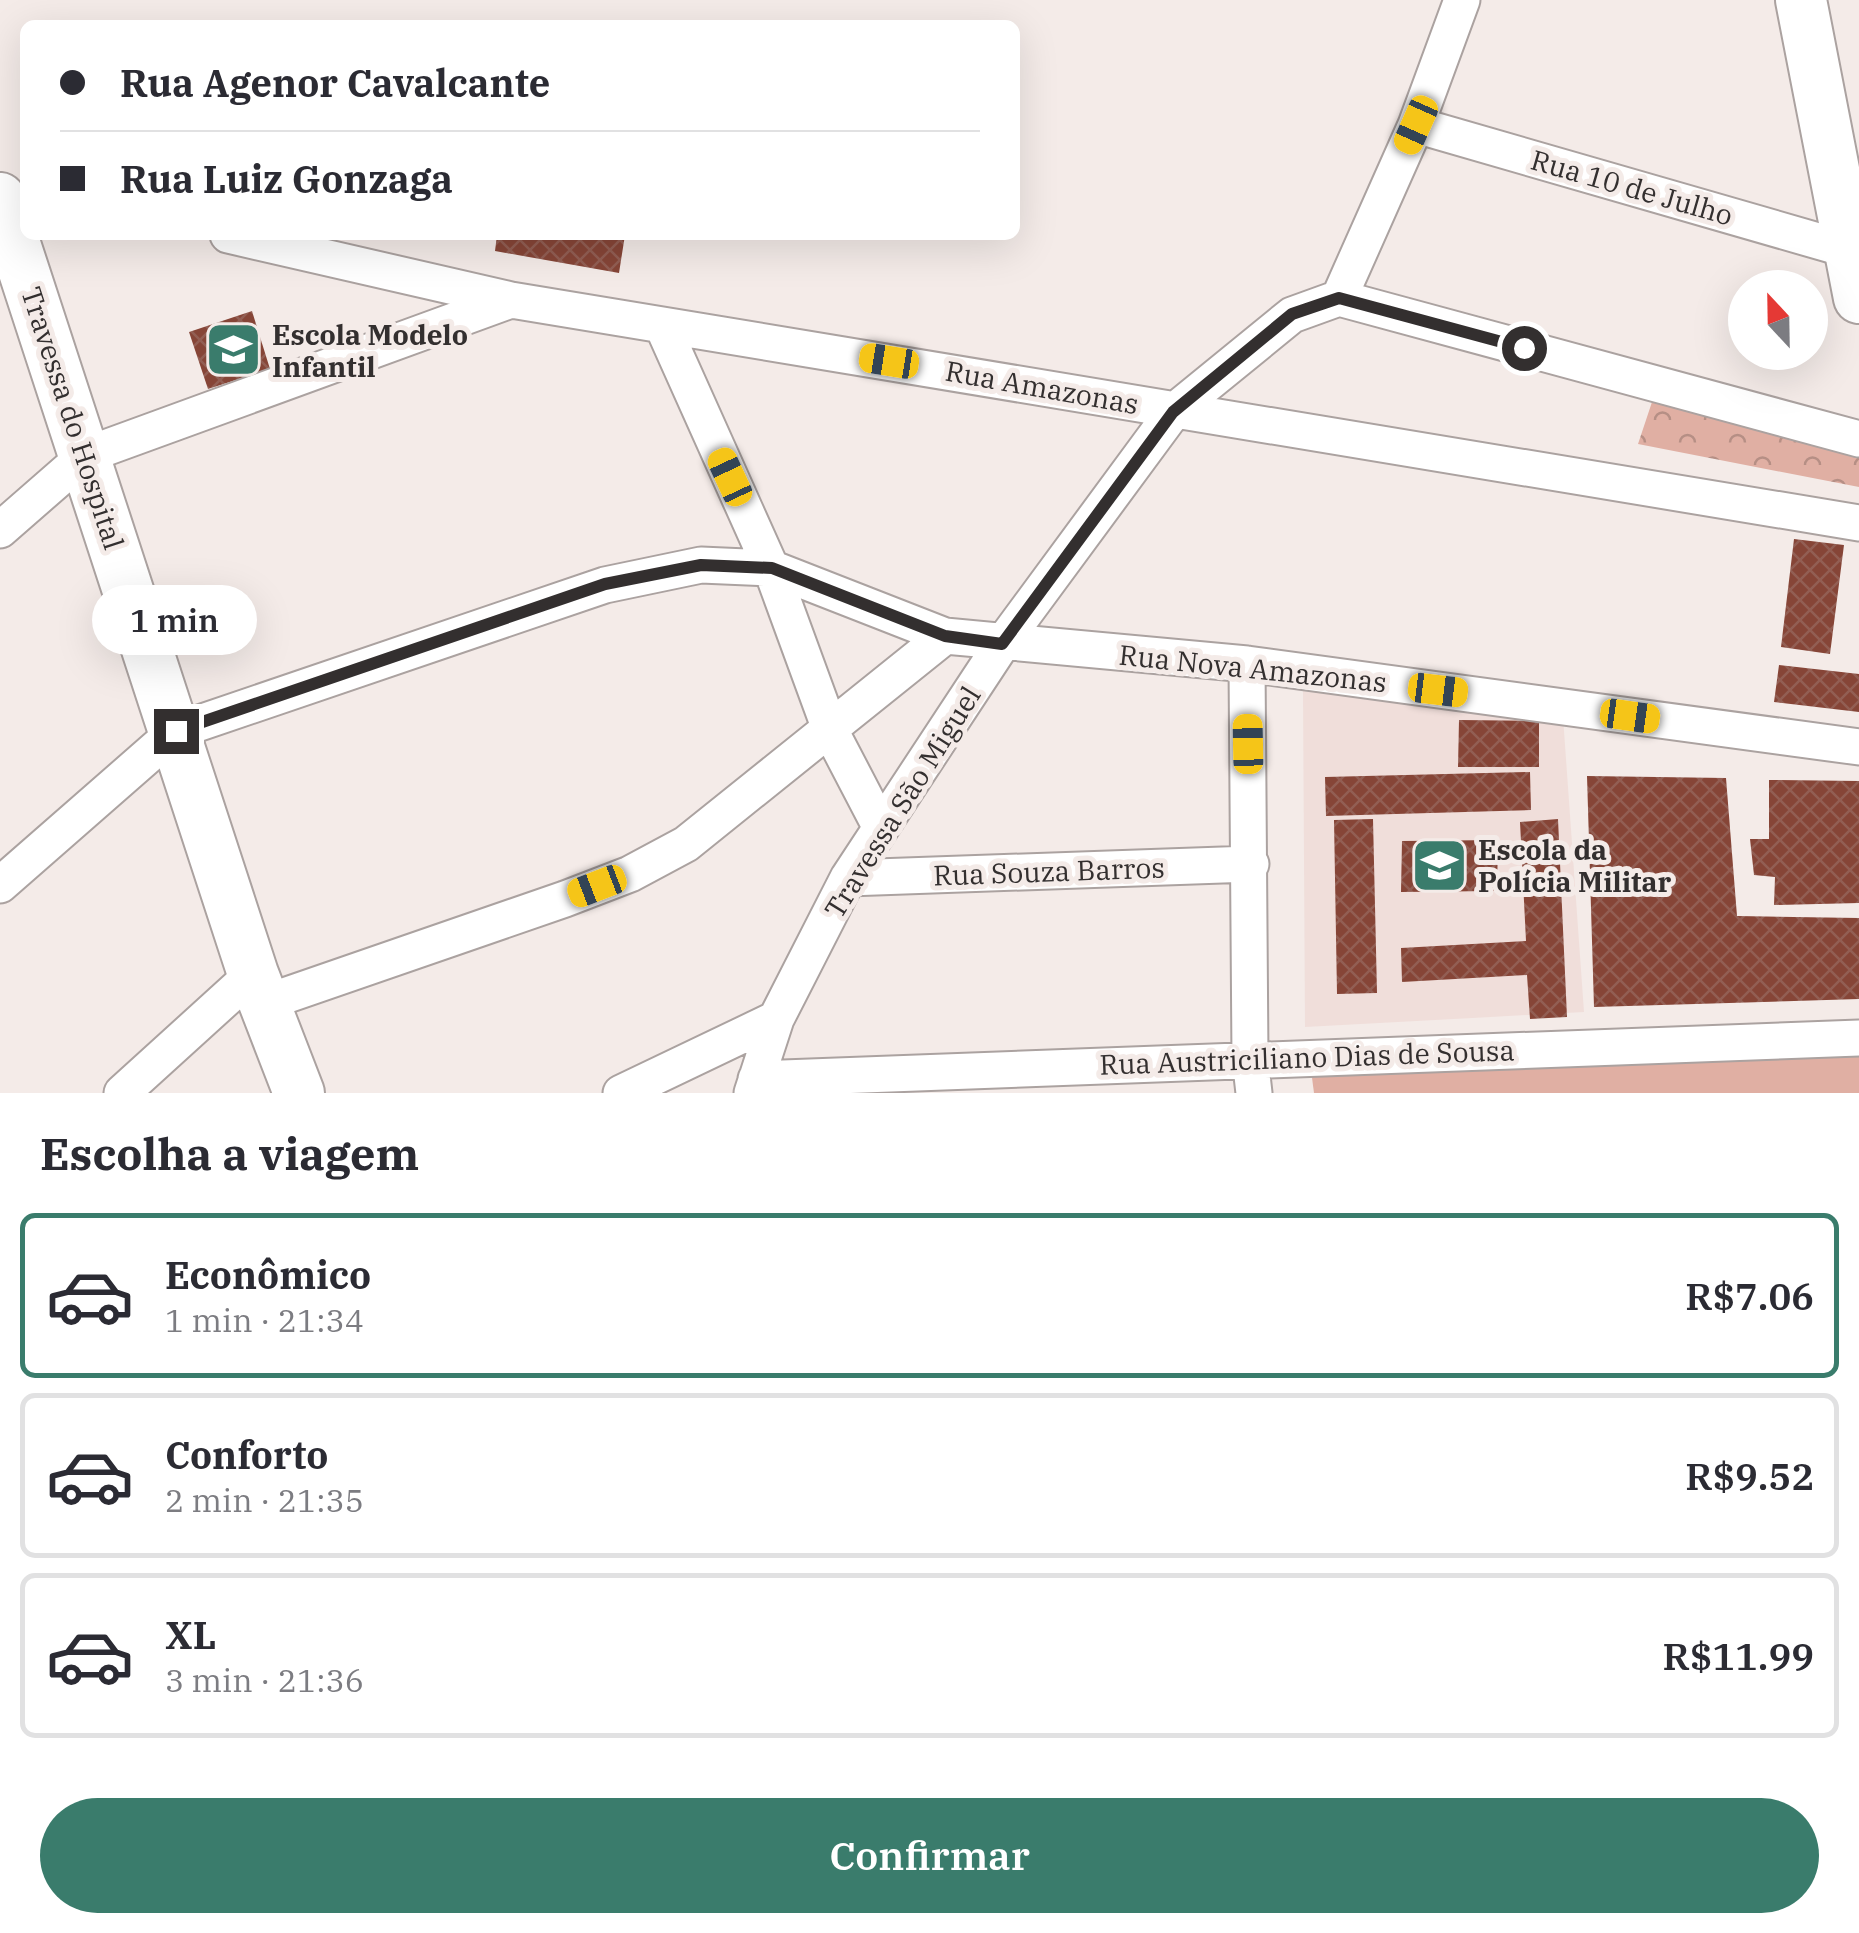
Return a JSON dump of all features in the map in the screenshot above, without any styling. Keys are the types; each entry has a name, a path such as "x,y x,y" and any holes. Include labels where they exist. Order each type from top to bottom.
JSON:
{"street":[{"path":"1462,0 1416,125 1339,298 1859,439"},
{"path":"1801,0 1859,298"},
{"name":"Rua 10 de Julho","path":"1416,125 1848,250"},
{"name":"Travessa do Hospital","path":"5,195 259,989 298,1093"},
{"name":"Rua Amazonas","path":"250,240 511,300 1078,390 1173,412 1672,489 1859,523"},
{"name":"Travessa São Miguel","path":"754,1086 776,1018 848,878 1002,644 1173,412 1292,314 1339,298"},
{"path":"0,530 86,456 511,300"},
{"path":"663,326 772,568 830,732 882,828"},
{"name":"Rua Nova Amazonas","path":"176,731 605,584 701,565 772,568 945,636 1247,664 1859,747"},
{"path":"122,1093 259,989 630,874 686,844 945,636"},
{"path":"1247,664 1252,1076"},
{"path":"0,885 176,731"},
{"name":"Rua Souza Barros","path":"848,878 1251,864"},
{"path":"621,1093 776,1018"},
{"name":"Rua Austriciliano Dias de Sousa","path":"754,1086 1252,1076 1859,1038"}],"shaded area":[{"name":"Escola da Polícia Militar","path":"1303,691 1563,717 1584,1012 1305,1027"}],"green space":[{"path":"1656,390 1859,442 1859,487 1638,444"},
{"path":"1859,1051 1859,1093 1314,1093 1311,1070"}],"building":[{"path":"496,240 624,240 619,273 495,251"},
{"path":"252,311 270,369 208,389 189,332"},
{"path":"1794,539 1844,545 1830,654 1781,647"},
{"path":"1779,665 1859,674 1859,712 1774,702"},
{"path":"1459,720 1539,721 1539,767 1458,767"},
{"path":"1530,772 1531,810 1326,816 1325,777"},
{"path":"1587,776 1726,778 1737,916 1859,918 1859,999 1594,1007"},
{"path":"1769,780 1859,781 1859,903 1774,905 1775,877 1754,875 1750,839 1769,839"},
{"path":"1373,819 1377,993 1337,994 1334,820"},
{"path":"1558,819 1567,1017 1530,1019 1527,975 1402,982 1401,948 1526,941 1520,822"},
{"path":"1498,840 1497,891 1401,892 1402,841"}],"place":[{"name":"Escola Modelo Infantil","path":"233,350"},
{"name":"Escola da Polícia Militar","path":"1439,865"}],"route":[{"path":"176,731 605,584 701,565 772,568 945,636 1002,644 1173,412 1292,314 1339,298 1524,348"}]}
